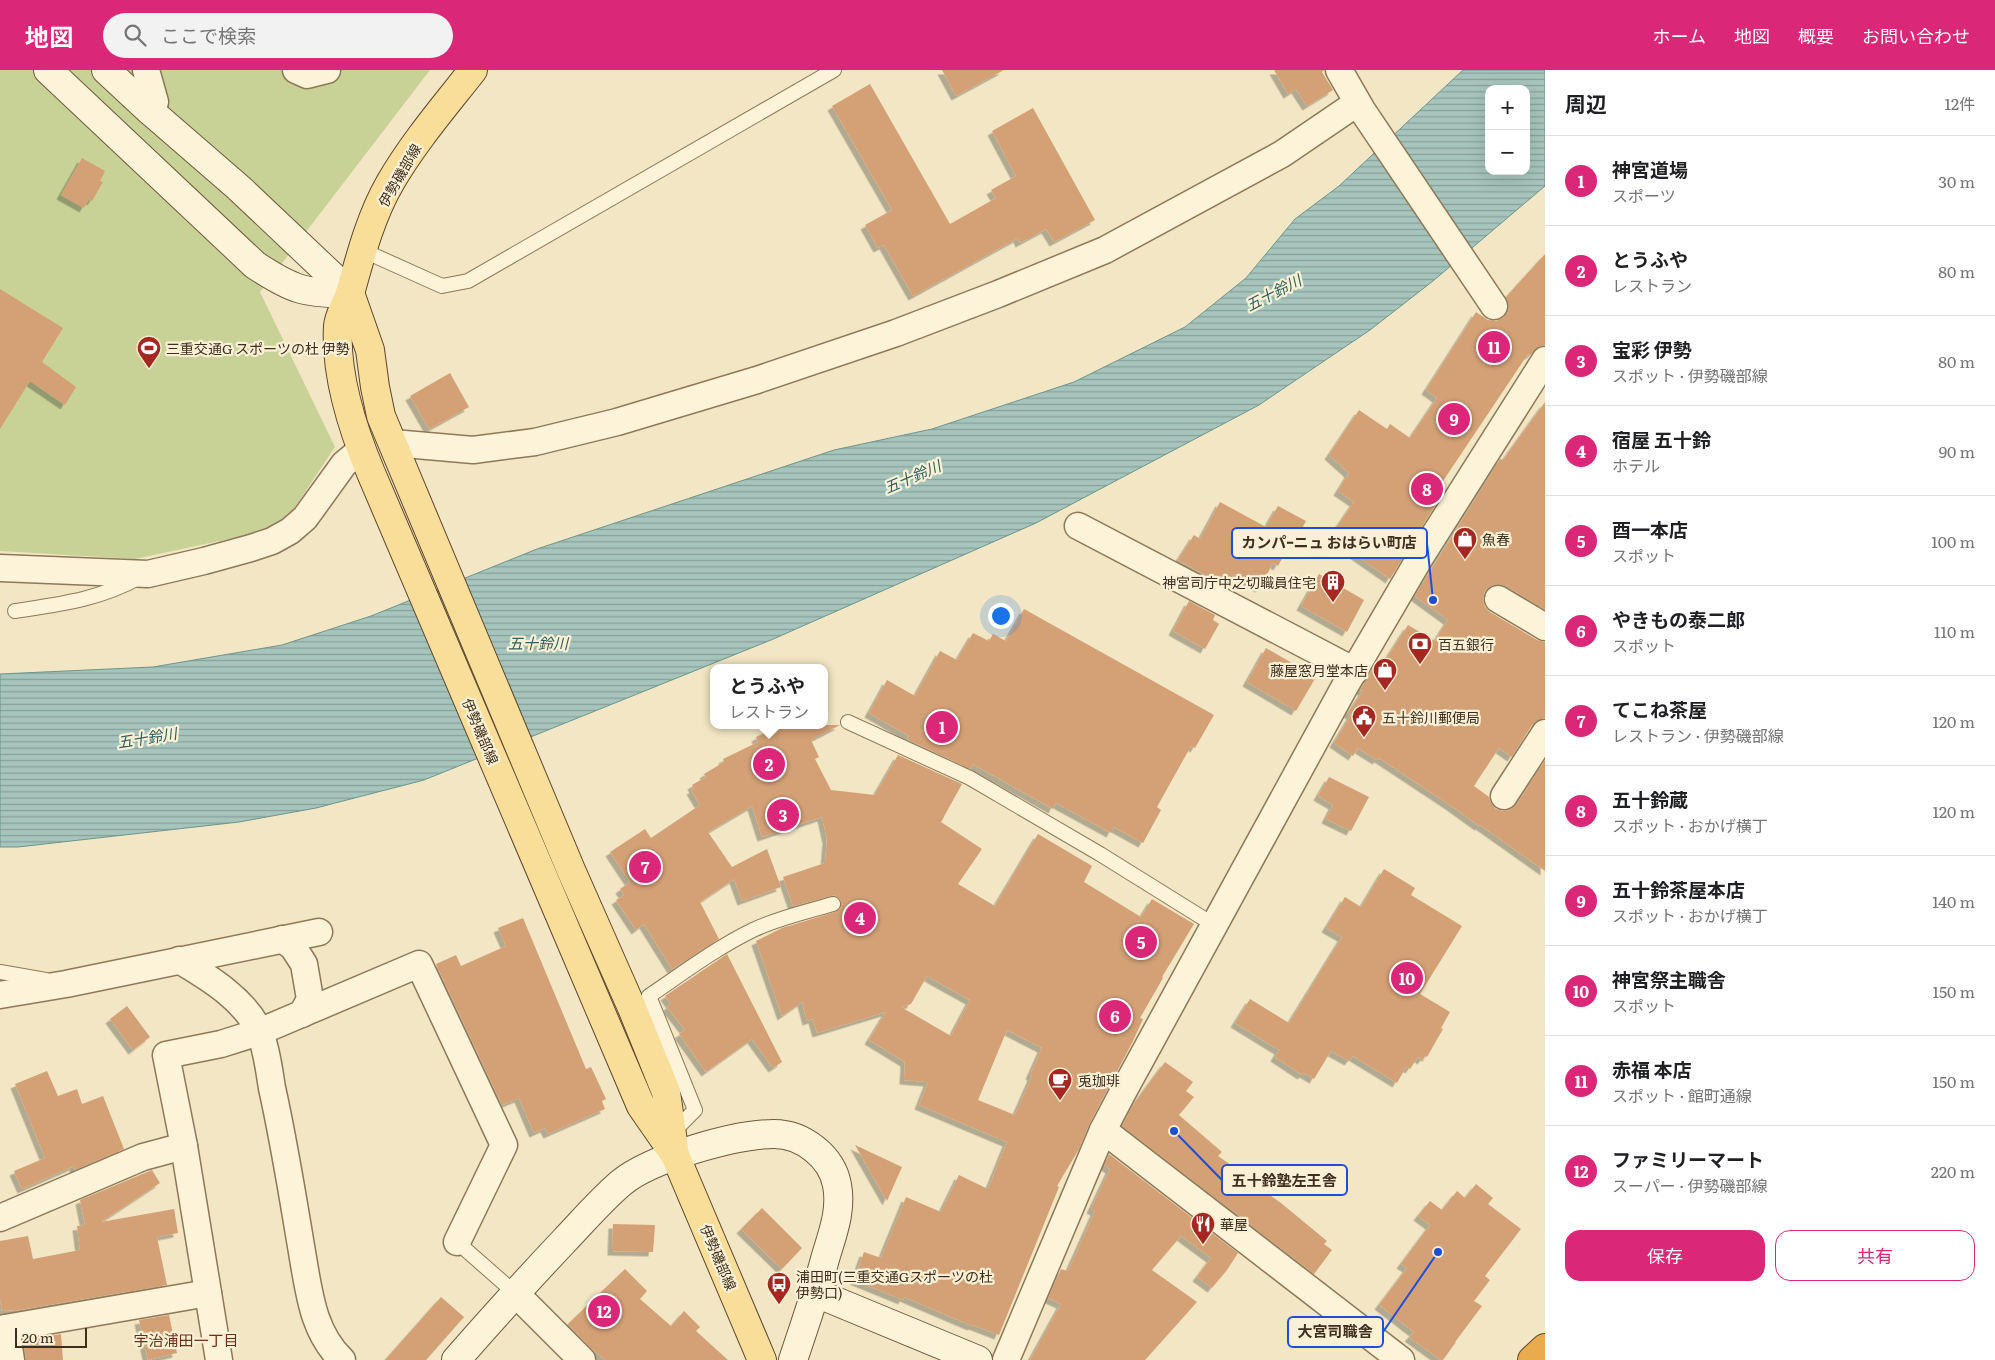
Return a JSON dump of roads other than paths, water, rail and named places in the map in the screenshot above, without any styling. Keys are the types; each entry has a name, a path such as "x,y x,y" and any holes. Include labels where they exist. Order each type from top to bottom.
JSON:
{"highway":[{"path":"1532,1360 1545,1348"}],"main road":[{"name":"伊勢磯部線","path":"473,70 413,147 390,184 362,250 350,293 338,324 339,354 344,391 366,462 641,1106 673,1144"},
{"name":"伊勢磯部線","path":"350,293 370,350 381,416 666,1092 673,1144 762,1360"}],"street":[{"path":"48,70 255,265 278,280 300,290 319,294 350,293"},
{"path":"106,70 239,188 350,293"},
{"path":"146,70 155,102 149,110"},
{"path":"296,70 307,75 327,70"},
{"path":"1339,70 1360,106 1494,306"},
{"path":"397,455 473,450 535,442 617,422 757,380 896,334 1105,250 1282,154 1360,106"},
{"path":"1006,1360 1103,1130 1214,925 1421,556 1544,362"},
{"path":"0,568 148,574 204,562 272,541 290,531 305,518 344,464 366,462"},
{"path":"1078,526 1355,671"},
{"path":"1498,598 1545,627"},
{"path":"1504,796 1545,733"},
{"path":"0,995 66,984 319,932"},
{"path":"282,939 293,947 304,964 310,999 302,1014"},
{"path":"179,960 212,980 230,995 244,1010 259,1032 277,1108 311,1303 323,1336 330,1348 342,1360"},
{"path":"219,1360 184,1146 166,1055 222,1044 259,1032 419,964 504,1145 457,1242"},
{"path":"1103,1130 1401,1360"},
{"path":"456,1360 515,1293 622,1182 650,1165 673,1144 730,1140 776,1134 793,1137 807,1143 820,1154 830,1168 837,1184 837,1219 816,1293 793,1360"},
{"path":"0,1218 143,1157 184,1146"},
{"path":"11,1360 3,1328 208,1292"},
{"path":"515,1293 582,1360"},
{"path":"816,1293 978,1360"}],"lane":[{"path":"362,250 442,286 468,282 834,70"},
{"path":"15,611 77,602 118,590 148,574"},
{"path":"848,722 970,778 1100,854 1214,925"},
{"path":"673,1144 695,1110 649,996 724,946 754,930 788,917 833,904"},
{"path":"0,972 66,984"},
{"path":"457,1242 515,1293"}],"water":[{"name":"五十鈴川","path":"1463,70 1545,70 1545,186 1433,281 1370,330 1259,405 1036,523 771,640 424,780 316,808 239,822 18,847 0,847 0,674 153,667 282,645 371,616 537,549 834,450 932,429 1074,382 1185,327 1246,278 1295,219 1339,186"}],"place":[{"name":"赤福 本店","path":"1494,347"},
{"name":"三重交通G スポーツの杜 伊勢","path":"149,369"},
{"name":"五十鈴茶屋本店","path":"1454,419"},
{"name":"五十鈴蔵","path":"1427,489"},
{"name":"魚春","path":"1465,560"},
{"name":"カンパｰニュ おはらい町店","path":"1433,600"},
{"name":"神宮司庁中之切職員住宅","path":"1333,603"},
{"name":"百五銀行","path":"1420,665"},
{"name":"藤屋窓月堂本店","path":"1385,691"},
{"name":"神宮道場","path":"942,727"},
{"name":"五十鈴川郵便局","path":"1364,738"},
{"name":"とうふや","path":"769,764"},
{"name":"宝彩 伊勢","path":"783,815"},
{"name":"てこね茶屋","path":"645,867"},
{"name":"宿屋 五十鈴","path":"860,918"},
{"name":"酉一本店","path":"1141,942"},
{"name":"神宮祭主職舎","path":"1407,978"},
{"name":"やきもの泰二郎","path":"1115,1016"},
{"name":"兎珈琲","path":"1060,1101"},
{"name":"五十鈴塾左王舎","path":"1174,1131"},
{"name":"華屋","path":"1203,1245"},
{"name":"大宮司職舎","path":"1438,1252"},
{"name":"浦田町(三重交通Gスポーツの杜 伊勢口)","path":"779,1305"},
{"name":"ファミリーマート","path":"604,1311"}],"district":[{"name":"宇治浦田一丁目","path":"186,1339"}]}
